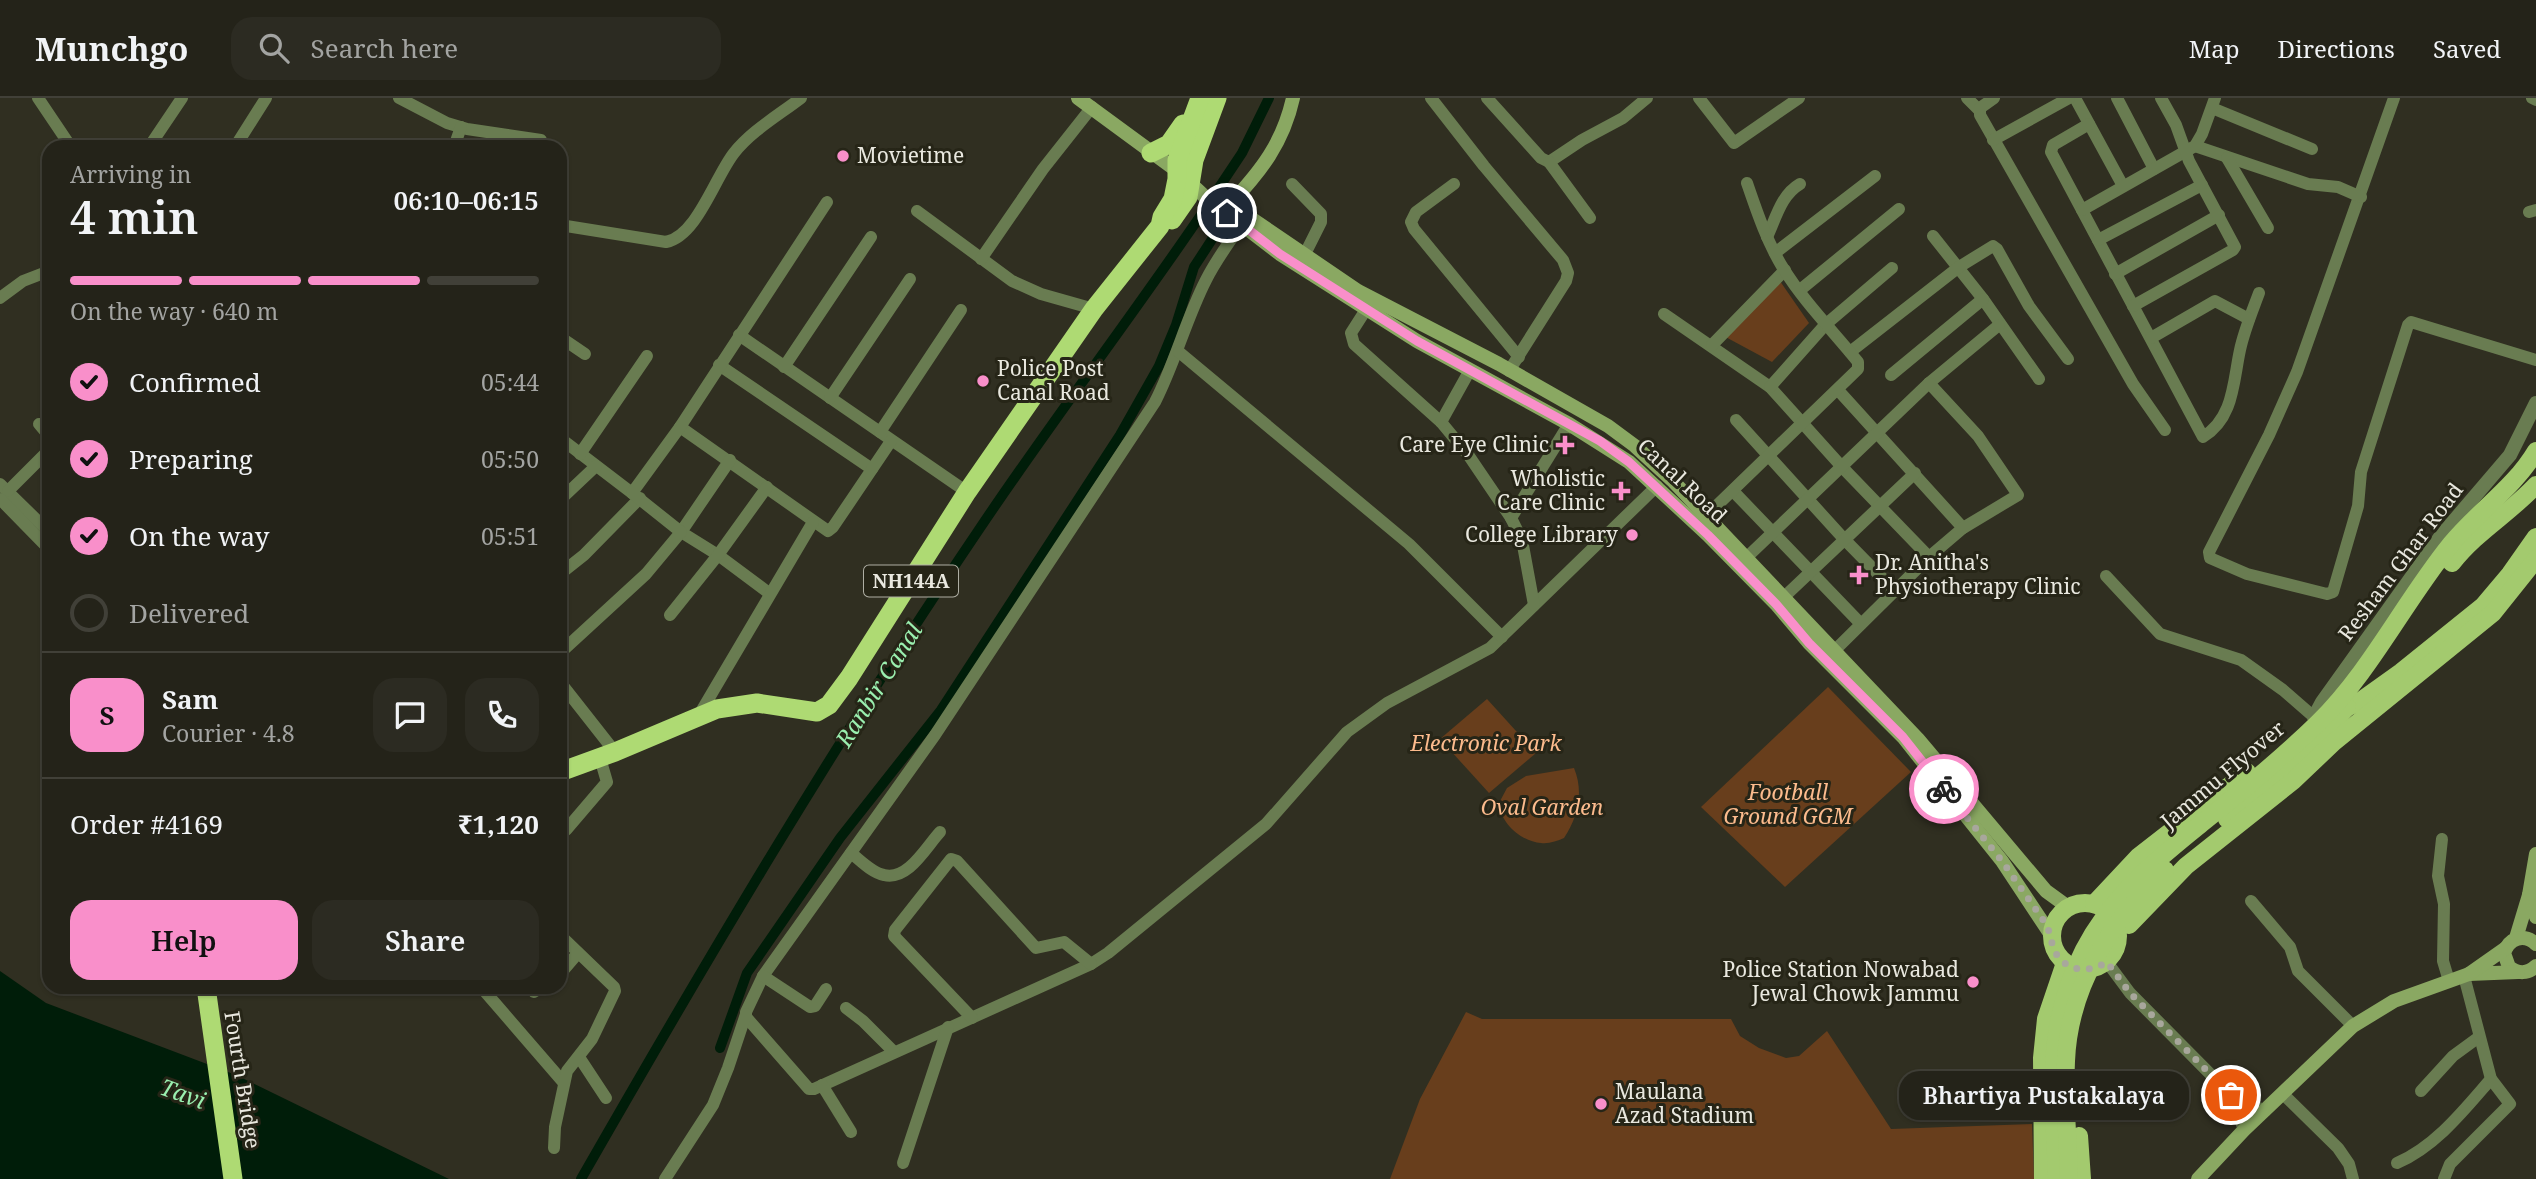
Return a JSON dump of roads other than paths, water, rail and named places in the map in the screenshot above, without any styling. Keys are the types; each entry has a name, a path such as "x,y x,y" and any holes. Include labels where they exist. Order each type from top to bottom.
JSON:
{"highway":[{"name":"NH144A","path":"567,771 606,763 699,715 717,709 757,703 816,712 829,705 849,678 967,492 1094,309 1160,226 1175,191 1186,176 1217,98"},
{"name":"NH144A","path":"1186,176 1179,152 1198,103"},
{"path":"1151,153 1169,144 1198,103"},
{"path":"195,994 206,1032"},
{"name":"Fourth Bridge","path":"206,994 206,1032 220,1179"},
{"name":"Fourth Bridge","path":"206,1032 233,1179"}],"main road":[{"name":"Canal Road","path":"1079,98 1186,176 1280,254 1417,341 1615,450 1657,486 1918,739 2046,891 2068,907"},
{"name":"Canal Road","path":"1293,98 1281,136 1267,160 1258,174 1230,204 1358,291 1509,371 1619,434 1672,480 1784,597 1830,655 1903,737 2002,861 2052,935"},
{"name":"Jammu Flyover","path":"2057,1179 2053,1059 2059,1022 2069,986 2103,919 2132,884 2275,763 2321,720 2354,681 2447,549 2510,486 2536,451"},
{"name":"Jammu Flyover","path":"2069,1179 2066,1060 2071,1024 2095,957 2118,921 2142,892 2178,858 2284,772 2330,729 2365,686 2463,548 2523,499 2536,485"},
{"path":"2094,904 2139,856 2267,755 2315,720 2359,702 2483,606 2536,537"},
{"path":"2082,1179 2076,1060 2084,1017 2103,965 2115,953 2133,920 2186,866 2293,781 2333,742 2493,613 2536,559"},
{"path":"2528,971 2506,963 2529,895 2536,853"},
{"path":"2529,895 2536,917"},
{"path":"2103,965 2081,970 2065,963 2053,946 2054,924 2060,915 2068,907 2081,903 2094,904 2105,909 2114,918 2119,942"},
{"path":"2535,944 2536,926"},
{"path":"2467,975 2511,943 2526,938 2535,944"},
{"path":"2043,1179 2042,1058 2046,1019 2065,963"},
{"path":"2198,1179 2244,1130 2353,1026 2394,1001 2467,975 2528,971"}],"street":[{"path":"38,98 66,140"},
{"path":"154,140 182,98"},
{"path":"239,140 266,98"},
{"path":"399,98 432,117 461,127 541,140"},
{"path":"567,226 666,242 684,234 738,148 802,98"},
{"path":"1431,98 1563,260 1568,273 1566,281 1509,371"},
{"path":"1487,98 1541,158 1549,162 1590,218"},
{"path":"1549,162 1623,118 1647,98"},
{"path":"1699,98 1734,143 1799,98"},
{"path":"1967,98 1979,110 1993,140 2133,384 2165,430"},
{"path":"1979,110 1983,104 1994,98"},
{"path":"1993,140 2069,98"},
{"path":"2075,98 2123,186"},
{"path":"2117,98 2154,169"},
{"path":"2133,306 2233,250 2235,243 2202,185 2190,148 2161,98"},
{"path":"2390,99 2361,197 2297,372 2269,435 2209,552 2212,561 2247,574 2327,594 2333,592 2358,506 2361,472 2411,322 2536,360"},
{"path":"2082,210 2190,148 2214,103 2312,149"},
{"path":"981,259 1043,169 1092,107"},
{"path":"2089,124 2051,148 2115,274 2204,437 2228,409 2249,318 2259,293"},
{"path":"456,140 461,127"},
{"path":"2190,148 2312,185 2338,187 2361,197"},
{"path":"2227,158 2268,228"},
{"path":"1775,253 1875,176"},
{"path":"1706,516 1858,369 1850,352 1825,325 1785,270 1767,237 1747,183"},
{"path":"1292,184 1321,214 1321,222 1304,256"},
{"path":"1454,184 1416,212 1411,222 1518,357"},
{"path":"1767,237 1785,198 1800,184"},
{"path":"2098,240 2202,185"},
{"path":"567,568 584,555 636,495 827,202"},
{"path":"1800,290 1899,209"},
{"path":"917,211 1024,288 1094,309"},
{"path":"2115,274 2219,215"},
{"path":"665,1179 713,1105 746,1014 764,976 935,735 1156,402 1179,352 1204,283 1242,224"},
{"path":"1933,236 1983,299 2039,379"},
{"path":"784,367 871,237"},
{"path":"1850,352 1959,267 1990,247 1995,247 2029,306 2068,359"},
{"path":"1770,387 1825,325 1892,268"},
{"path":"1712,345 1785,270"},
{"path":"0,298 23,281 42,274"},
{"path":"830,398 910,279"},
{"path":"1891,375 1983,299"},
{"path":"2151,338 2215,301 2249,318"},
{"path":"1367,308 1351,333 1354,344 1441,422 1469,456 1511,517 1522,540 1534,605"},
{"path":"880,432 961,310"},
{"path":"1664,314 1770,387 1929,557"},
{"path":"1746,558 1929,383 1999,325"},
{"path":"739,335 967,492"},
{"path":"567,342 585,354"},
{"path":"1179,352 1409,544 1502,637"},
{"path":"580,454 647,356"},
{"path":"719,365 872,468"},
{"path":"1441,422 1470,370"},
{"path":"1830,655 1929,557 1963,528 2018,495 1978,436 1929,383"},
{"path":"1838,390 1963,528"},
{"name":"Resham Ghar Road","path":"2315,720 2322,702 2440,537 2510,455 2536,404"},
{"path":"1736,420 1844,539 1895,590"},
{"path":"39,424 42,428"},
{"path":"1511,517 1569,424"},
{"path":"680,427 730,460 824,530 834,527 891,440"},
{"path":"567,444 681,532 718,555 769,593"},
{"path":"3,491 42,456"},
{"path":"567,647 646,574 681,532 730,460"},
{"path":"567,493 596,466"},
{"path":"1784,597 1915,473"},
{"path":"746,1014 806,1086 812,1089 1091,964 1266,824 1347,732 1387,703 1472,659 1502,637 1657,486"},
{"path":"670,615 718,555 766,487"},
{"path":"3,491 42,526"},
{"path":"3,491 42,540"},
{"path":"1733,491 1812,570 1861,624"},
{"path":"699,715 813,522"},
{"path":"2106,576 2160,635 2241,660 2283,690 2315,720 2333,742"},
{"path":"567,694 606,763 607,782 567,829"},
{"path":"851,853 882,875 900,874 940,832"},
{"path":"2442,839 2438,876 2444,904 2443,957 2449,981"},
{"path":"972,1017 894,936 895,930 951,859 957,861 1036,948 1064,942 1091,964"},
{"path":"2251,901 2290,947 2298,971 2353,1026"},
{"path":"554,1148 555,1127 567,1071 592,1040 615,991 567,942"},
{"path":"567,966 578,953"},
{"path":"2103,965 2231,1095 2265,1111"},
{"path":"2444,1179 2450,1164 2510,1107 2510,1101 2491,1079 2479,1037 2467,975"},
{"path":"764,976 812,1007 826,989"},
{"path":"487,994 564,1083"},
{"path":"846,1009 863,1021 894,1052"},
{"path":"903,1163 948,1027"},
{"path":"2421,1091 2453,1056 2479,1037"},
{"path":"579,1057 606,1098"},
{"path":"2397,1163 2412,1157 2439,1134 2491,1079"},
{"path":"822,1085 851,1132"},
{"path":"2283,1094 2343,1154 2353,1179"},
{"path":"2231,1095 2244,1130"}],"water":[{"name":"Tavi","path":"0,971 46,1003 236,1075 449,1179 0,1179"}],"waterway":[{"name":"Ranbir Canal","path":"1216,192 1242,153 1269,98"},
{"name":"Ranbir Canal","path":"581,1179 676,1014 823,770 925,610 1006,490 1205,209"},
{"name":"Ranbir Canal","path":"720,1048 747,973 840,838 941,710 1120,435 1159,366 1176,325 1194,267 1224,221"}],"place":[{"name":"Movietime","path":"843,156"},
{"name":"Police Post Canal Road","path":"983,381"},
{"name":"Care Eye Clinic","path":"1565,445"},
{"name":"Wholistic Care Clinic","path":"1621,491"},
{"name":"College Library","path":"1632,535"},
{"name":"Dr. Anitha's Physiotherapy Clinic","path":"1859,575"},
{"name":"Police Station Nowabad Jewal Chowk Jammu","path":"1973,982"},
{"name":"Bhartiya Pustakalaya","path":"2231,1095"},
{"name":"Maulana Azad Stadium","path":"1601,1104"}],"park label":[{"name":"Electronic Park","path":"1486,744"},
{"name":"Football Ground GGM","path":"1788,805"},
{"name":"Oval Garden","path":"1542,808"}]}
